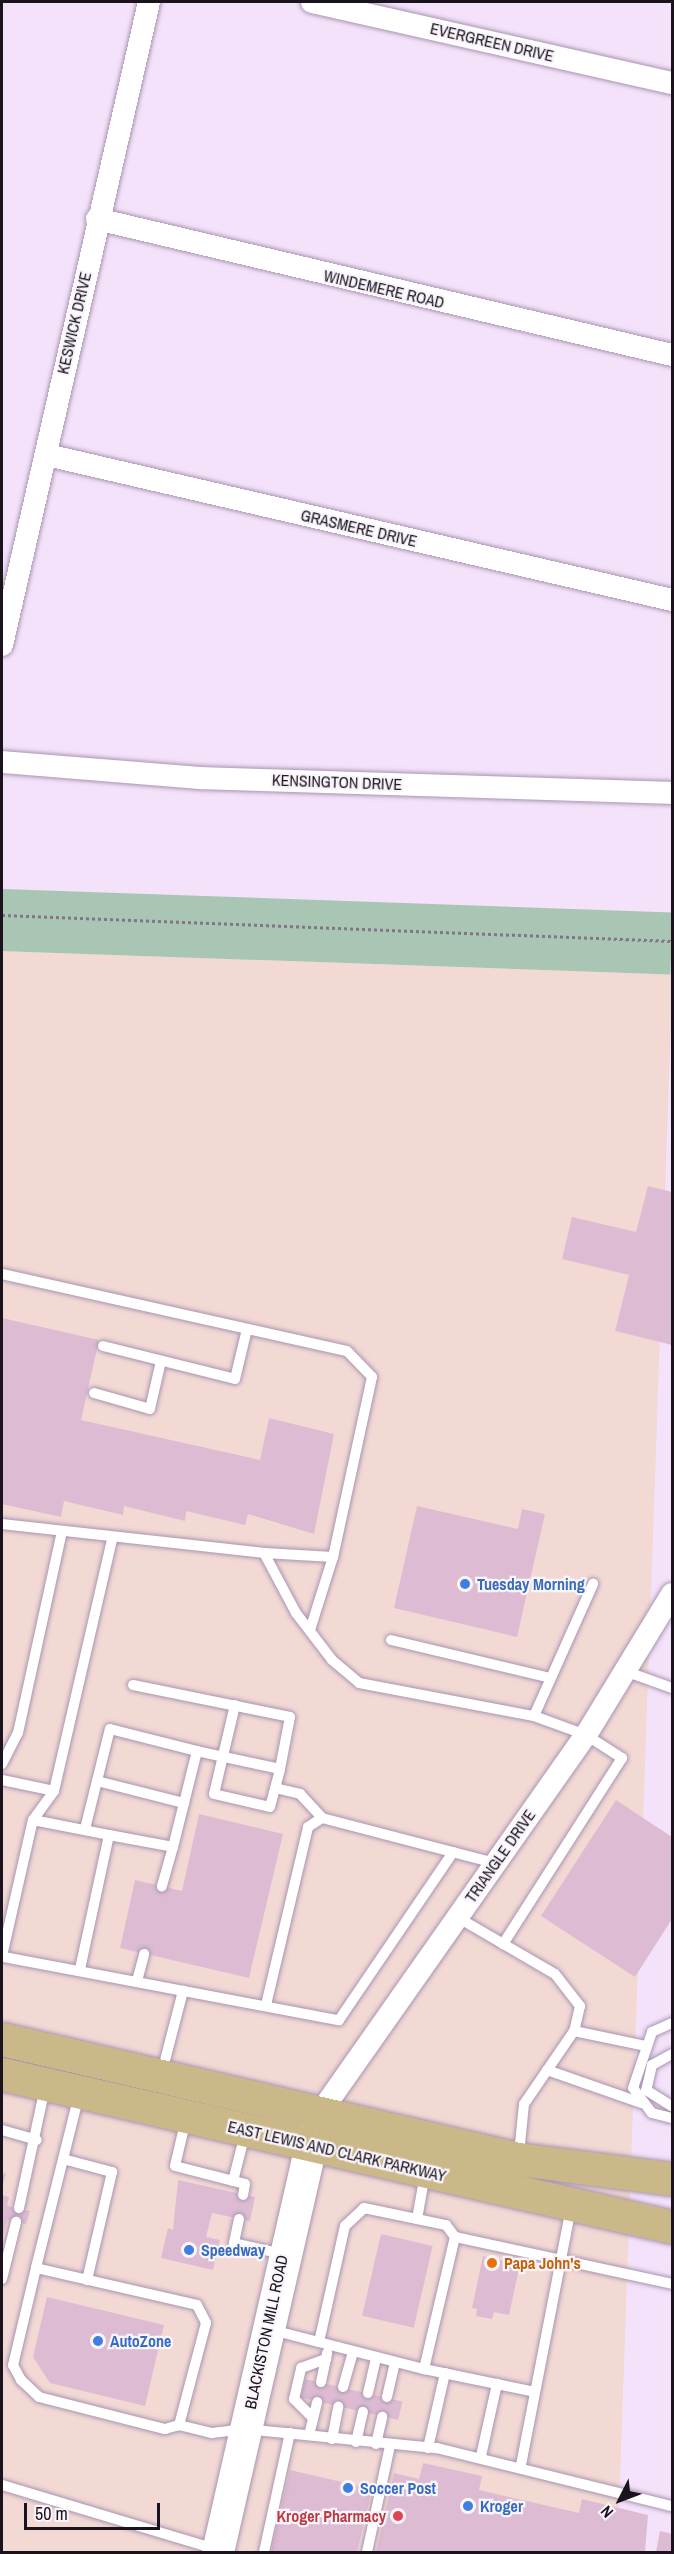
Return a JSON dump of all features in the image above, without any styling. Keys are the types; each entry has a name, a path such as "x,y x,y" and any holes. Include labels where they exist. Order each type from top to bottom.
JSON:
{"main road":[{"name":"EAST LEWIS AND CLARK PARKWAY","path":"2,2039 518,2159 672,2178"},
{"name":"EAST LEWIS AND CLARK PARKWAY","path":"2,2074 672,2227"},
{"name":"BLACKISTON MILL ROAD","path":"218,2551 269,2329 308,2144 320,2113"}],"street":[{"name":"KESWICK DRIVE","path":"2,645 47,455 97,219 149,2"},
{"name":"EVERGREEN DRIVE","path":"312,2 672,83"},
{"name":"WINDEMERE ROAD","path":"97,219 672,355"},
{"name":"GRASMERE DRIVE","path":"47,455 672,600"},
{"name":"KENSINGTON DRIVE","path":"2,762 201,778 672,793"},
{"name":"TRIANGLE DRIVE","path":"320,2113 586,1735 672,1594"}],"lane":[{"path":"2,1274 347,1351 372,1377 333,1557 309,1630"},
{"path":"103,1346 236,1379 248,1329"},
{"path":"94,1393 150,1409 161,1361"},
{"path":"2,1524 112,1540 333,1557"},
{"path":"2,1764 18,1733 62,1532"},
{"path":"112,1540 54,1791 33,1820 3,1956 339,2020 453,1852"},
{"path":"264,1553 309,1630 359,1683 534,1716 586,1735 622,1758 503,1944"},
{"path":"534,1716 593,1584"},
{"path":"392,1640 551,1678"},
{"path":"625,1671 672,1688"},
{"path":"133,1685 235,1705 290,1717 270,1807 214,1794 235,1705"},
{"path":"85,1829 110,1729 280,1769"},
{"path":"162,1887 197,1751"},
{"path":"2,1780 54,1791"},
{"path":"97,1781 184,1803"},
{"path":"275,1788 300,1794 322,1818 495,1863"},
{"path":"266,2005 308,1827 322,1818"},
{"path":"33,1820 173,1847"},
{"path":"80,1969 109,1835"},
{"path":"457,1917 555,1974 580,2006 574,2031 524,2104 518,2159"},
{"path":"137,1982 144,1954"},
{"path":"161,2076 183,1991"},
{"path":"672,2023 652,2032 633,2088 641,2103 652,2113 672,2118"},
{"path":"574,2031 646,2046"},
{"path":"672,2054 652,2065 646,2090 672,2106"},
{"path":"547,2070 641,2103"},
{"path":"19,2208 37,2140 46,2085"},
{"path":"80,2092 13,2365 21,2380 39,2397 165,2429 179,2425 212,2433 245,2429 390,2446 428,2448 482,2456 672,2506"},
{"path":"187,2117 175,2166 245,2184 243,2194"},
{"path":"2,2130 37,2140"},
{"path":"233,2181 246,2130"},
{"path":"63,2159 112,2172 87,2280"},
{"path":"417,2219 426,2171"},
{"path":"521,2465 571,2204"},
{"path":"321,2382 326,2359 324,2343 345,2226 364,2208 447,2225 455,2237 672,2284"},
{"path":"239,2219 234,2243 283,2254"},
{"path":"2,2279 16,2222"},
{"path":"424,2369 455,2237"},
{"path":"36,2268 197,2305 206,2323 179,2425"},
{"path":"269,2329 424,2369 536,2392"},
{"path":"343,2387 353,2350"},
{"path":"368,2393 376,2357"},
{"path":"313,2418 294,2399 301,2368 326,2359"},
{"path":"387,2397 395,2362"},
{"path":"428,2448 445,2373"},
{"path":"482,2456 497,2384"},
{"path":"309,2435 317,2402"},
{"path":"332,2439 338,2407"},
{"path":"356,2442 363,2412"},
{"path":"376,2444 382,2417"},
{"path":"264,2553 290,2433"},
{"path":"367,2553 390,2446"},
{"path":"2,2485 218,2551"}],"path":[{"path":"2,915 672,941"}],"shaded area":[{"path":"2,951 672,974 618,2552 2,2552"}],"green space":[{"path":"2,889 672,912 670,974 2,951"}],"building":[{"path":"648,1186 672,1192 672,1345 615,1331 629,1275 562,1259 572,1217 636,1232"},
{"path":"2,1318 99,1340 81,1420 260,1460 269,1418 334,1434 314,1534 248,1514 245,1525 186,1511 185,1521 124,1506 123,1515 64,1501 61,1517 2,1504"},
{"path":"417,1506 518,1529 522,1509 545,1514 517,1637 394,1608"},
{"path":"616,1800 672,1837 672,1919 635,1977 541,1916"},
{"path":"199,1814 283,1834 249,1978 120,1948 135,1880 182,1891"},
{"path":"2,2173 6,2174 2,2187"},
{"name":"Speedway","path":"178,2180 255,2197 250,2221 212,2213 206,2237 220,2240 213,2270 161,2258 168,2228 173,2230"},
{"path":"2,2195 9,2197 7,2206 30,2211 26,2224 7,2220 2,2240"},
{"path":"381,2234 433,2246 414,2328 362,2316"},
{"path":"483,2256 520,2264 509,2315 494,2312 492,2319 476,2316 477,2309 472,2308"},
{"name":"AutoZone","path":"47,2297 164,2325 145,2406 50,2383 33,2357"},
{"path":"305,2379 402,2401 398,2420 301,2398"},
{"name":"Kroger","path":"423,2463 482,2476 479,2490 579,2513 582,2499 648,2515 645,2552 376,2552 394,2473 419,2479"},
{"path":"290,2470 372,2489 357,2552 271,2552"},
{"path":"660,2531 672,2534 672,2552 656,2552"}],"place":[{"name":"Tuesday Morning","path":"465,1584"},
{"name":"Speedway","path":"189,2250"},
{"name":"Papa John's","path":"492,2263"},
{"name":"AutoZone","path":"98,2341"},
{"name":"Soccer Post","path":"348,2488"},
{"name":"Kroger","path":"468,2506"},
{"name":"Kroger Pharmacy","path":"398,2516"}]}
